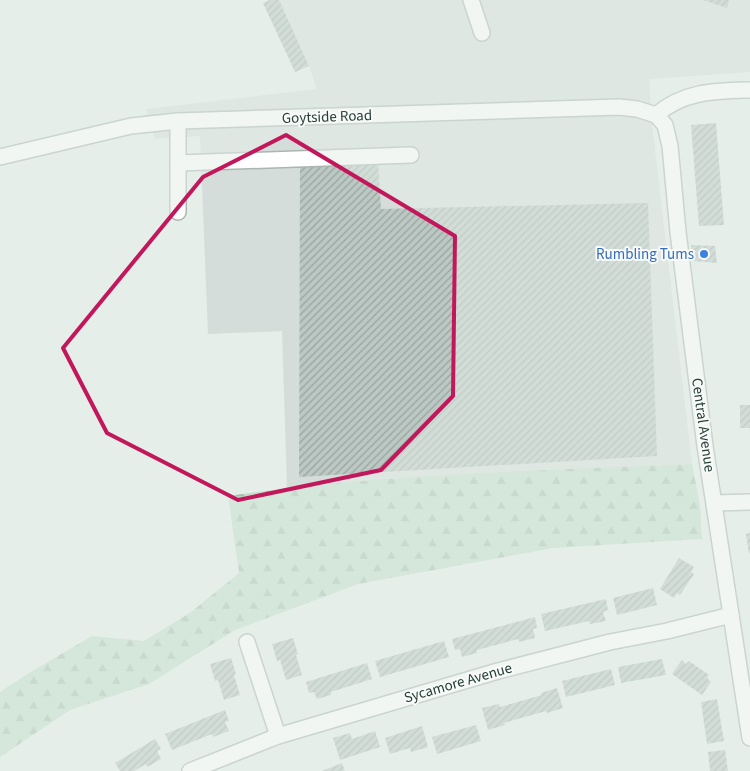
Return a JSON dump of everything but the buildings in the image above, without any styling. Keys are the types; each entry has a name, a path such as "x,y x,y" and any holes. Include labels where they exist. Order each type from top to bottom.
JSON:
{"street":[{"path":"471,0 482,33"},
{"path":"656,115 670,103 692,95 727,90 750,90"},
{"name":"Goytside Road","path":"0,157 131,126 178,121 619,107 637,109 656,115"},
{"name":"Central Avenue","path":"656,115 665,125 670,146 678,232 705,446 750,738"},
{"path":"178,121 178,212"},
{"path":"178,163 411,155"},
{"path":"715,503 750,502"},
{"name":"Sycamore Avenue","path":"190,771 278,736 498,671 610,642 667,631 732,614"},
{"path":"247,642 278,736"}],"highlighted area":[{"path":"286,135 455,236 453,396 381,470 238,500 107,433 63,348 203,177"}],"shaded area":[{"path":"279,0 750,0 750,72 649,79 652,124 692,464 414,478 287,487 282,331 208,334 200,136 155,139 146,109 317,89 309,66"}],"green space":[{"path":"692,464 700,505 702,539 553,548 358,584 235,630 149,684 70,710 0,757 0,692 92,636 144,641 191,612 239,573 228,496 401,478"}],"place":[{"name":"Rumbling Tums","path":"704,254"}]}
